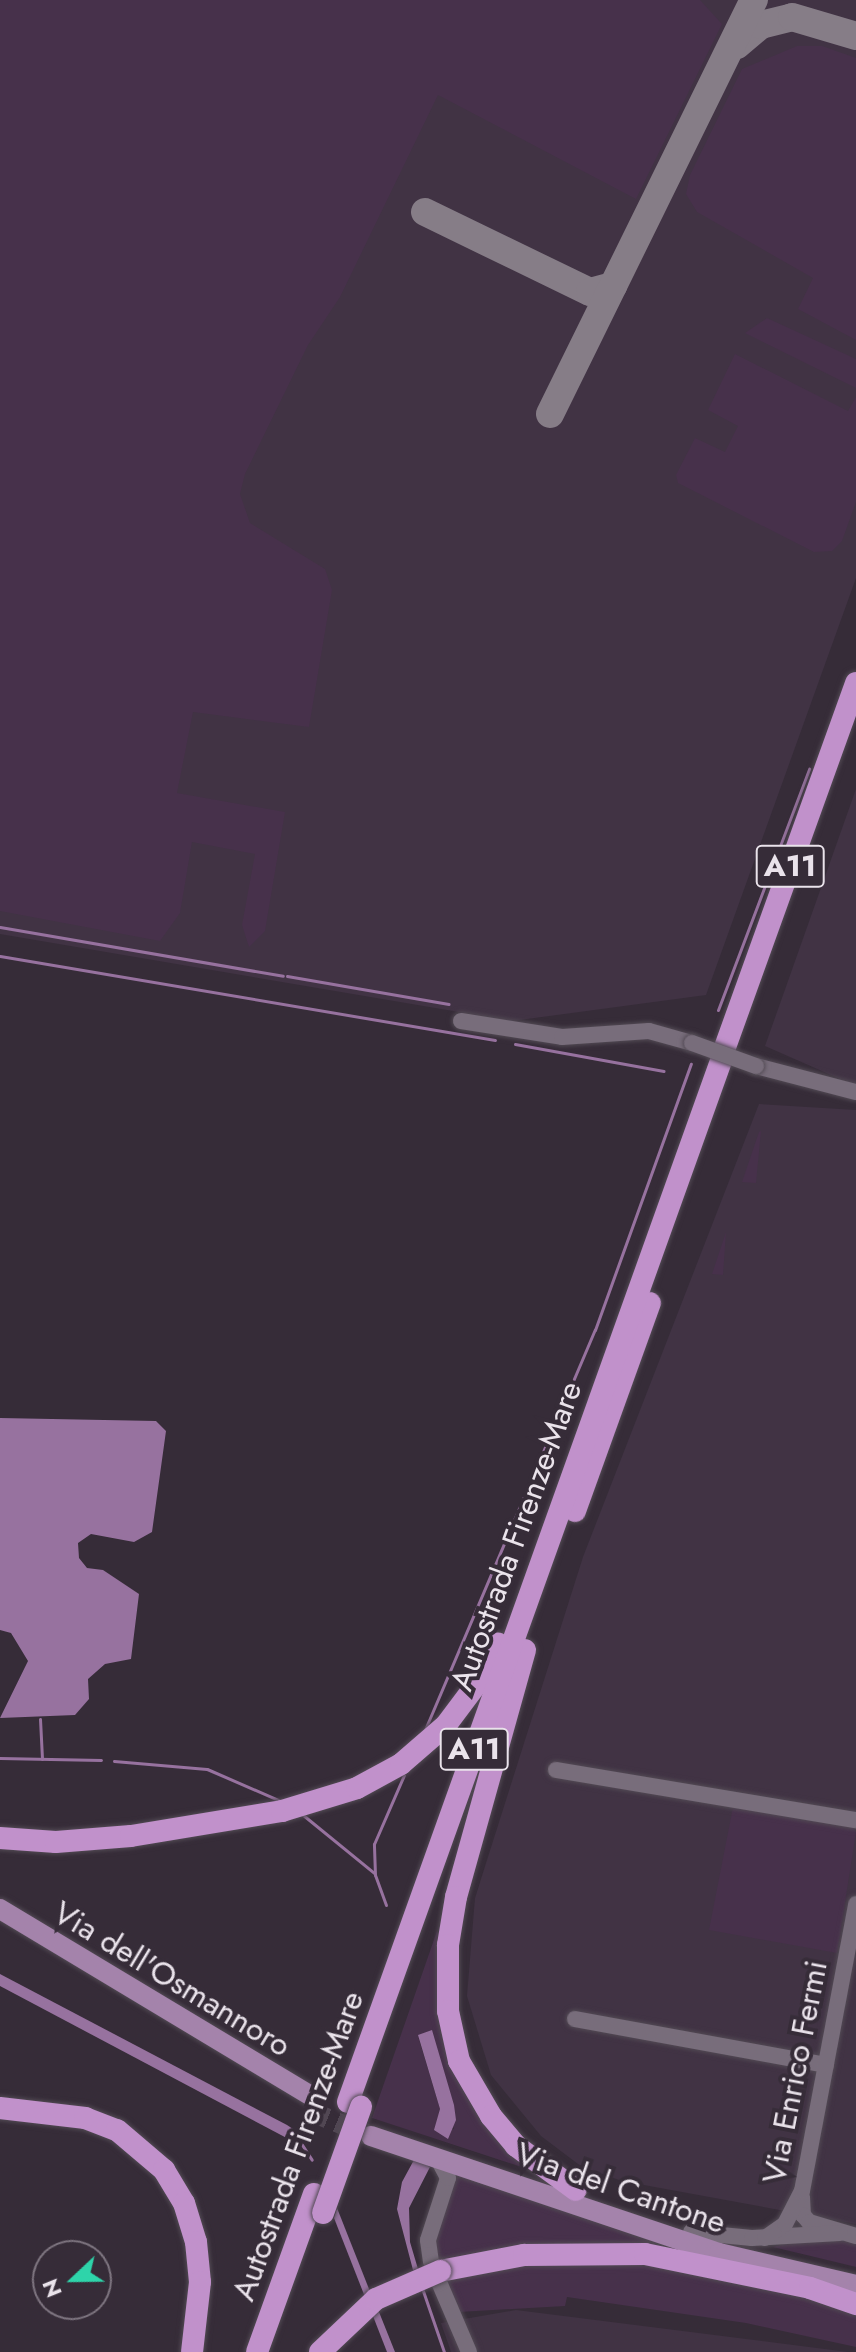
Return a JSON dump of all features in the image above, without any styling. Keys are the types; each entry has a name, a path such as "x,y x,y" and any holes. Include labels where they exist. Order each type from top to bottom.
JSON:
{"highway":[{"name":"Autostrada Firenze-Mare","path":"363,2117 599,1396 735,1059 856,683"},
{"name":"Autostrada Firenze-Mare","path":"257,2352 319,2204 363,2117 525,1650 856,726"},
{"path":"0,1838 120,1837 339,1796 373,1781 434,1737 457,1713 489,1662 599,1396"},
{"path":"525,1650 456,1897 448,1945 448,2011 459,2061 491,2116 516,2146 576,2190"},
{"path":"0,2108 85,2118 117,2130 164,2170 184,2203 196,2242 200,2282 192,2352"},
{"name":"Autostrada Firenze-Mare","path":"273,2352 319,2204"},
{"path":"320,2352 376,2299 437,2272 524,2255 598,2251 702,2263 810,2288 856,2294"},
{"path":"810,2288 856,2304"}],"main road":[{"name":"Via dell'Osmannoro","path":"0,1909 311,2105 15,1927 0,1923"},
{"name":"Via del Cantone","path":"363,2117 435,2156 719,2253 856,2285"},
{"name":"Via del Cantone","path":"363,2117 691,2232 856,2273"}],"street":[{"path":"461,1021 562,1037 649,1031 735,1059 856,1092"},
{"path":"556,1770 856,1820"},
{"name":"Via Enrico Fermi","path":"765,2238 785,2224 802,2191 856,1904"},
{"path":"575,2019 826,2065"},
{"path":"435,2156 448,2174 428,2240 437,2272 469,2352"},
{"name":"Via del Cantone","path":"802,2191 805,2218 848,2234"},
{"name":"Via del Cantone","path":"691,2232 765,2238 848,2234"}],"shaded area":[{"path":"0,0 856,0 856,578 706,995 512,1021 0,934"},
{"path":"0,0 700,0 722,24 636,199 438,95 340,297 308,345 245,474 240,494 250,523 325,569 332,590 309,727 193,712 177,793 285,812 265,931 249,947 242,925 255,854 192,842 180,913 160,941 0,911"},
{"path":"797,46 822,46 856,58 856,340 798,309 813,278 697,212 686,194 690,175 742,69"},
{"path":"767,318 856,359 856,388 745,333"},
{"path":"735,354 848,411 856,397 856,502 842,541 832,551 814,552 678,483 676,475 695,438 725,452 738,426 708,410"},
{"path":"856,789 856,1086 765,1046"},
{"path":"759,1104 856,1110 856,2224 622,2181 582,2167 541,2136 491,2075 467,1996 475,1898 583,1557"},
{"path":"759,1132 756,1183 742,1182"},
{"path":"726,1232 723,1275 712,1274"},
{"path":"0,1418 156,1421 166,1431 152,1532 134,1542 91,1534 78,1543 79,1558 87,1568 103,1570 139,1594 131,1659 105,1664 88,1679 89,1699 75,1715 0,1718 28,1661 11,1633 0,1630"},
{"path":"733,1807 852,1827 856,1832 837,1953 709,1930"},
{"path":"437,1931 441,1934 444,2023 531,2170 372,2118","holes":["418,2036 454,2129 437,2126 440,2109"]},
{"path":"0,1974 287,2125 302,2135 298,2144 0,1986"},
{"path":"432,2030 454,2105 456,2120 448,2139 434,2130 440,2109 418,2035"},
{"path":"415,2158 430,2167 409,2208 410,2242 418,2269 413,2270 397,2209 402,2182"},
{"path":"458,2172 674,2248 589,2243 436,2263 431,2245"},
{"path":"337,2208 371,2294 365,2297 334,2218"},
{"path":"818,2235 856,2243 856,2267 773,2247"},
{"path":"655,2260 856,2310 856,2347 746,2323 567,2297 565,2306 459,2312 444,2278 517,2261"},
{"path":"377,2307 395,2352 387,2352 371,2311"},
{"path":"516,2310 848,2352 451,2352 441,2323"}],"waterway":[{"path":"718,1010 809,769"},
{"path":"0,927 283,976"},
{"path":"0,956 495,1040"},
{"path":"287,976 449,1004"},
{"path":"515,1044 664,1071"},
{"path":"424,1732 595,1330 691,1064"},
{"path":"40,1719 42,1759"},
{"path":"0,1758 101,1760"},
{"path":"114,1761 207,1769 283,1802"},
{"path":"386,1905 375,1875 374,1844 404,1775"},
{"path":"303,1815 374,1873"},
{"path":"297,2137 312,2160"},
{"path":"422,2288 444,2352"}],"taxiway":[{"path":"550,414 754,0"},
{"path":"737,45 761,25 792,17 856,36"},
{"path":"425,212 590,292 613,286"}],"tunnel":[{"path":"309,2111 368,2135"}]}
